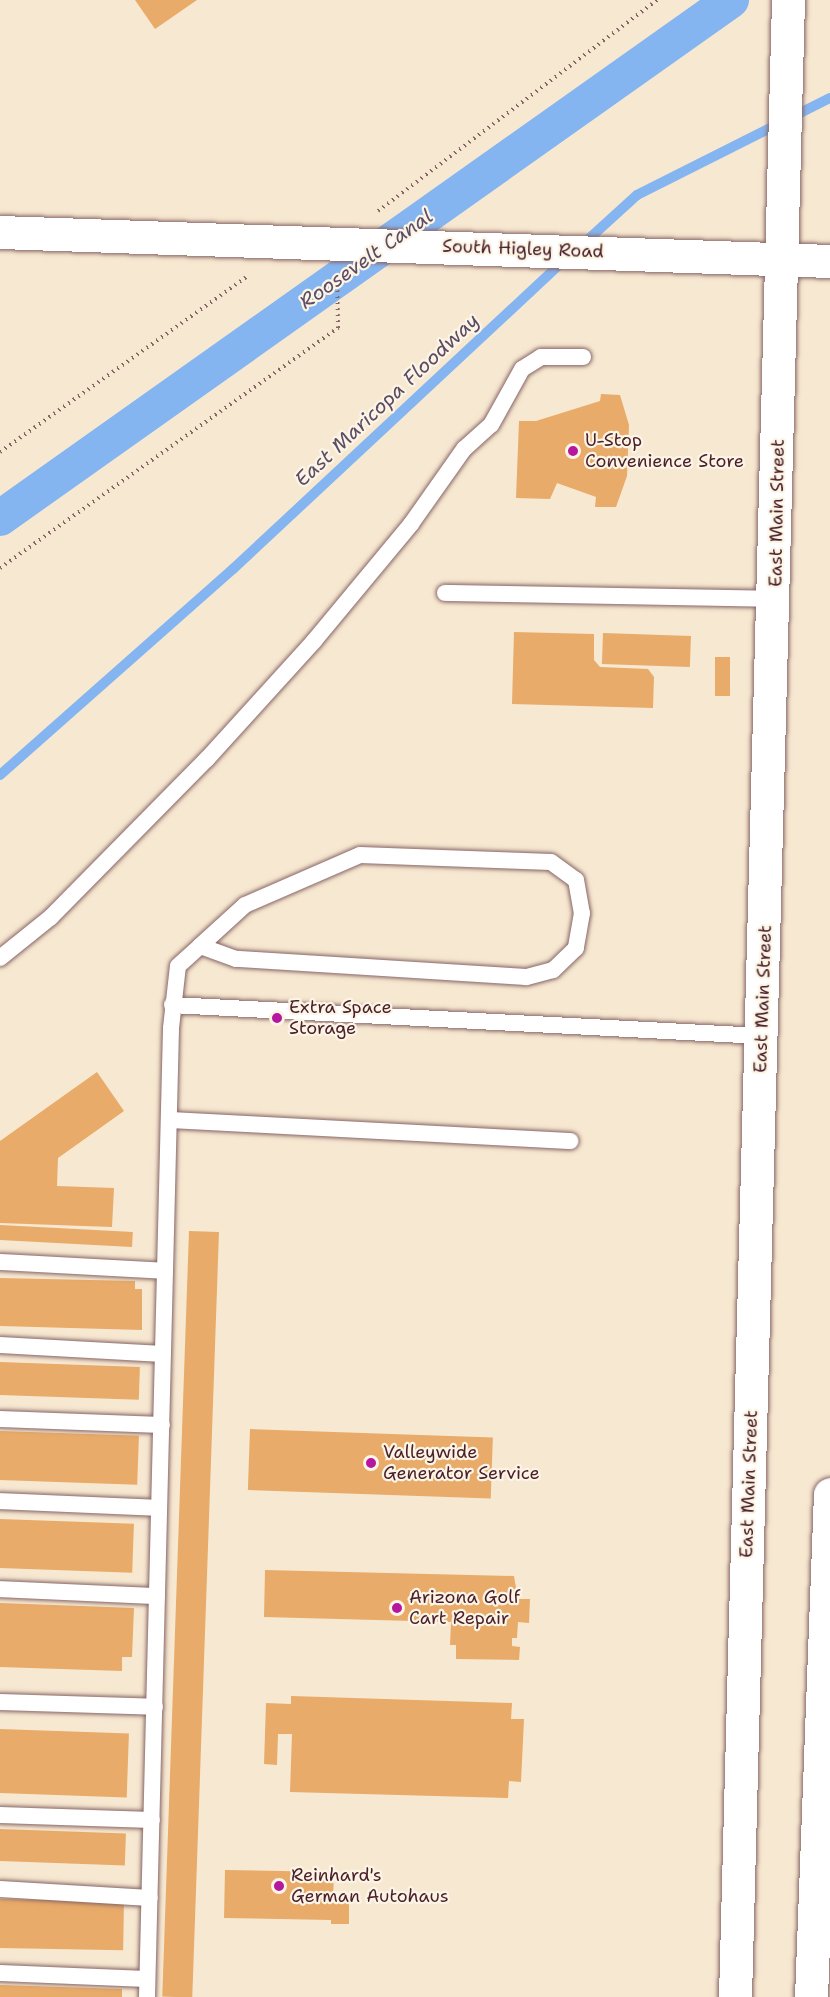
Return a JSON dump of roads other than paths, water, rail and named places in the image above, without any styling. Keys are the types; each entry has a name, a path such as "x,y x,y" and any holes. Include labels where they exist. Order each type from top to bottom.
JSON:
{"main road":[{"name":"East Main Street","path":"735,1997 775,599 788,0"},
{"name":"South Higley Road","path":"0,232 336,256 435,246 830,261"},
{"path":"812,1997 830,1494"}],"lane":[{"path":"0,958 75,892 207,759 314,641 411,524 464,449 491,425 522,369 541,357 583,357"},
{"path":"445,593 775,599"},
{"path":"147,1997 172,1005 178,966 245,905 360,855 551,861 576,879 582,913 576,948 553,970 526,977 236,959 200,946"},
{"path":"172,1005 762,1036"},
{"path":"169,1120 570,1141"},
{"path":"0,1262 165,1271"},
{"path":"0,1345 164,1354"},
{"path":"0,1419 162,1425"},
{"path":"0,1501 159,1508"},
{"path":"0,1589 157,1596"},
{"path":"0,1702 154,1707"},
{"path":"0,1815 152,1820"},
{"path":"0,1889 150,1898"},
{"path":"0,1973 147,1979"}],"waterway":[{"name":"Roosevelt Canal","path":"0,518 731,0"},
{"name":"East Maricopa Floodway","path":"582,245 637,195 830,98"},
{"name":"East Maricopa Floodway","path":"0,775 233,569 566,259"}],"place":[{"name":"U-Stop Convenience Store","path":"573,451"},
{"name":"Extra Space Storage","path":"277,1018"},
{"name":"Valleywide Generator Service","path":"371,1463"},
{"name":"Arizona Golf Cart Repair","path":"397,1608"},
{"name":"Reinhard's German Autohaus","path":"279,1886"}]}
